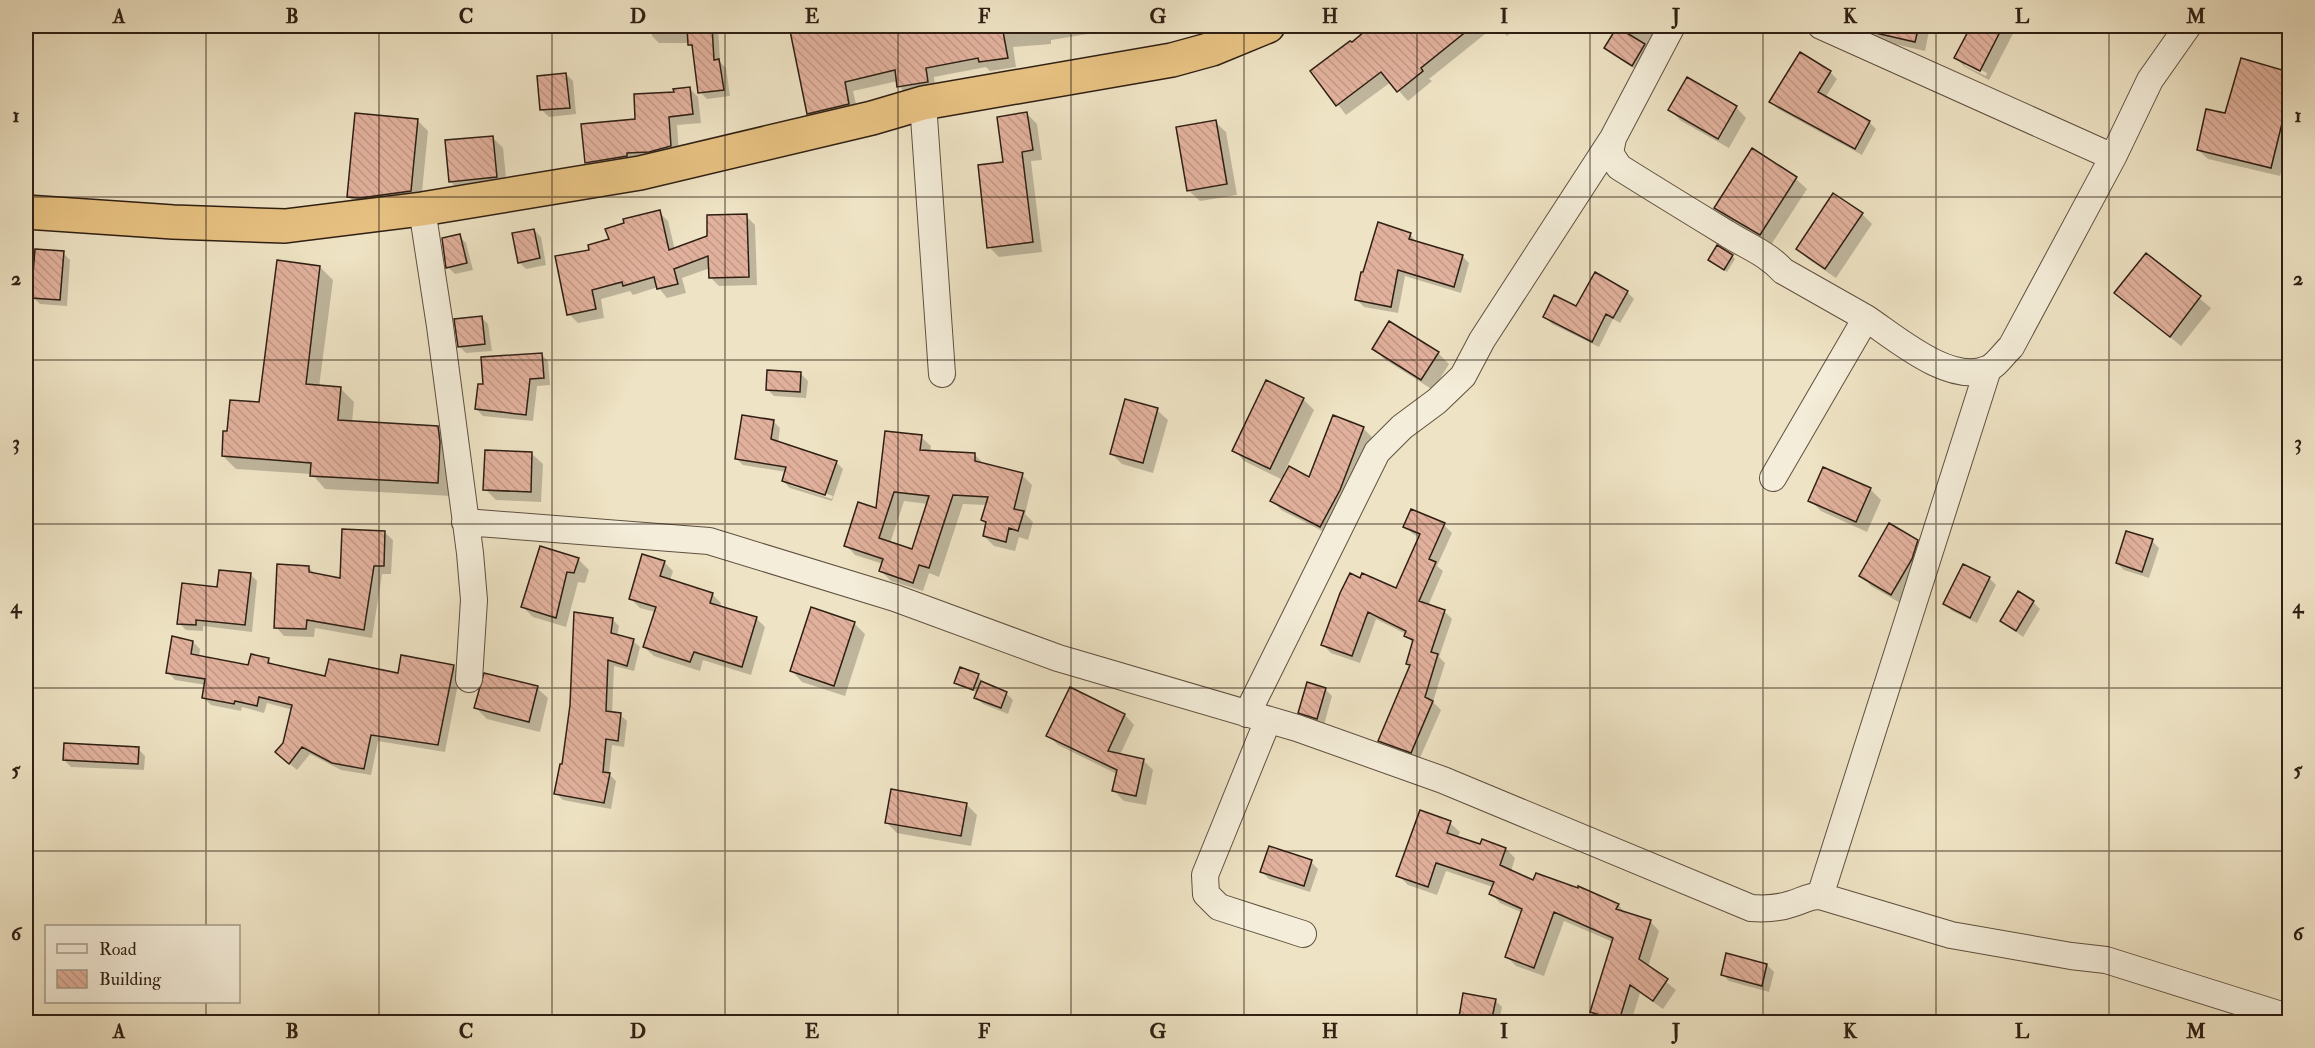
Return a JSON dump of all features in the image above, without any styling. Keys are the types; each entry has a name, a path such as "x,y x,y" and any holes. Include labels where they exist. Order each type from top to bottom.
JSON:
{"highway":[{"path":"26,212 173,222 285,226 422,210 640,173 872,118 923,103 1172,60 1212,49 1268,26"}],"street":[{"path":"1303,934 1219,907 1206,894 1205,875 1258,717 1377,452 1402,427 1437,401 1463,376 1482,340 1613,138 1671,26"},
{"path":"1821,26 2113,157"},
{"path":"1820,896 1988,369 2011,347 2113,157 2150,80 2188,26"},
{"path":"923,103 942,374"},
{"path":"1613,138 1610,153 1619,167 1729,236 1756,249 1775,262 1783,271 1866,318 1936,364 1964,373 1988,369"},
{"path":"422,210 440,326 474,600 469,679"},
{"path":"1773,478 1866,318"},
{"path":"465,522 709,540 895,598 1058,658 1258,717 1443,780 1750,908 1772,909 1792,904 1809,896 1820,896 1951,935 2106,960 2278,1014"}],"building":[{"path":"687,26 712,26 714,60 719,59 724,90 698,93 692,45 688,45"},
{"path":"789,26 1002,26 1008,58 979,62 978,58 926,68 928,82 897,87 895,70 845,82 849,104 807,114"},
{"path":"1371,26 1473,26 1421,68 1423,71 1397,92 1381,72 1336,106 1310,71"},
{"path":"1872,26 1919,26 1915,42 1871,32"},
{"path":"1971,26 2003,26 1980,71 1954,58"},
{"path":"1617,27 1645,44 1632,66 1604,48"},
{"path":"1800,52 1831,71 1818,92 1870,121 1855,149 1769,102"},
{"path":"2241,58 2289,72 2289,104 2287,103 2271,168 2197,150 2206,109 2225,113"},
{"path":"566,73 570,108 540,110 537,76"},
{"path":"1687,77 1737,106 1718,139 1668,110"},
{"path":"690,87 693,114 669,117 671,146 585,163 581,124 635,119 634,94 674,92 673,89"},
{"path":"1027,112 1033,150 1022,152 1033,242 987,248 978,165 1003,162 997,117"},
{"path":"355,113 418,119 411,191 360,198 347,197"},
{"path":"1216,120 1227,184 1187,191 1176,127"},
{"path":"493,136 497,177 449,182 445,140"},
{"path":"1752,148 1797,177 1760,235 1714,208"},
{"path":"1833,193 1863,213 1825,269 1796,249"},
{"path":"660,210 669,250 707,236 707,215 747,214 749,277 709,278 708,256 674,269 678,284 657,289 654,277 623,286 622,282 592,290 596,309 567,315 555,256 589,250 588,245 609,239 605,229 624,223 623,219"},
{"path":"1378,222 1411,233 1409,239 1463,255 1454,287 1398,270 1391,307 1355,300 1361,272 1363,272"},
{"path":"534,229 540,258 518,263 512,233"},
{"path":"460,234 467,263 446,268 442,238"},
{"path":"1717,245 1733,255 1724,270 1708,260"},
{"path":"35,249 64,251 60,300 31,298"},
{"path":"2146,253 2201,296 2170,337 2114,293"},
{"path":"277,260 320,266 306,384 341,387 338,420 438,426 440,442 438,483 310,476 311,463 222,456 223,431 227,431 230,400 259,402"},
{"path":"1595,272 1628,291 1613,318 1606,314 1592,342 1543,317 1554,295 1576,306"},
{"path":"482,316 485,344 458,347 454,319"},
{"path":"1389,321 1439,352 1421,380 1372,349"},
{"path":"542,353 544,378 530,379 526,415 475,409 478,384 483,384 481,357"},
{"path":"767,370 801,372 800,392 766,390"},
{"path":"1266,380 1304,398 1270,469 1232,451"},
{"path":"1125,399 1158,408 1143,463 1110,454"},
{"path":"742,415 774,420 771,439 837,461 825,495 782,481 786,467 735,459"},
{"path":"1333,415 1364,427 1340,490 1320,527 1270,501 1289,466 1309,477"},
{"path":"885,431 922,435 920,450 975,453 975,461 1023,473 1014,509 1024,511 1018,531 1009,528 1006,542 983,536 986,522 981,520 988,497 953,495 929,568 919,565 913,583 879,571 883,559 844,546 858,502 876,508","holes":["894,492 929,496 912,549 879,538"]},
{"path":"485,450 532,452 531,492 483,490"},
{"path":"1823,467 1871,488 1856,522 1808,501"},
{"path":"1411,509 1445,523 1429,559 1436,562 1419,601 1445,610 1431,652 1438,654 1425,697 1433,701 1411,753 1378,741 1410,665 1406,664 1413,640 1404,636 1406,631 1368,612 1352,656 1321,645 1340,593 1350,573 1360,578 1362,573 1396,588 1420,534 1403,527"},
{"path":"1889,523 1918,540 1912,559 1891,595 1859,576"},
{"path":"342,529 385,531 384,566 374,566 364,630 307,620 306,629 274,628 277,564 309,566 309,572 340,578"},
{"path":"2126,531 2153,539 2142,572 2116,563"},
{"path":"540,546 579,558 574,573 567,572 556,618 521,607"},
{"path":"642,554 665,561 660,576 713,593 710,603 757,617 742,667 694,652 690,662 643,647 656,607 629,599"},
{"path":"1963,564 1990,577 1970,618 1943,604"},
{"path":"219,570 251,573 245,625 196,620 196,625 177,624 182,583 217,587"},
{"path":"2018,591 2034,601 2016,631 2000,621"},
{"path":"811,607 855,622 834,686 790,671"},
{"path":"574,612 613,618 611,633 634,639 627,666 608,660 606,711 621,713 618,741 606,739 603,772 610,773 604,803 554,794 560,764 562,764 570,705"},
{"path":"172,636 193,641 191,654 248,665 251,654 269,658 268,663 325,676 329,659 398,673 401,655 454,665 438,745 371,735 364,769 332,763 302,747 289,764 275,752 283,743 292,705 259,697 257,706 202,698 205,679 166,673"},
{"path":"960,667 979,674 973,690 954,683"},
{"path":"484,673 538,686 529,722 474,708"},
{"path":"981,681 1007,692 1001,708 974,698"},
{"path":"1307,682 1326,688 1317,719 1298,713"},
{"path":"1070,687 1125,714 1108,751 1144,759 1136,796 1112,791 1117,770 1046,736"},
{"path":"64,743 139,747 138,764 63,760"},
{"path":"891,789 967,803 961,836 885,823"},
{"path":"1420,810 1451,821 1447,833 1480,844 1482,839 1506,848 1500,865 1533,880 1536,873 1578,888 1578,886 1619,904 1616,909 1651,920 1639,959 1668,979 1653,1001 1630,985 1619,1021 1590,1012 1613,938 1554,912 1534,968 1505,957 1522,909 1489,894 1494,882 1436,863 1428,887 1396,876"},
{"path":"1269,846 1312,860 1304,886 1260,872"},
{"path":"1726,953 1767,964 1762,986 1721,975"},
{"path":"1463,993 1496,999 1491,1023 1459,1017"}]}
